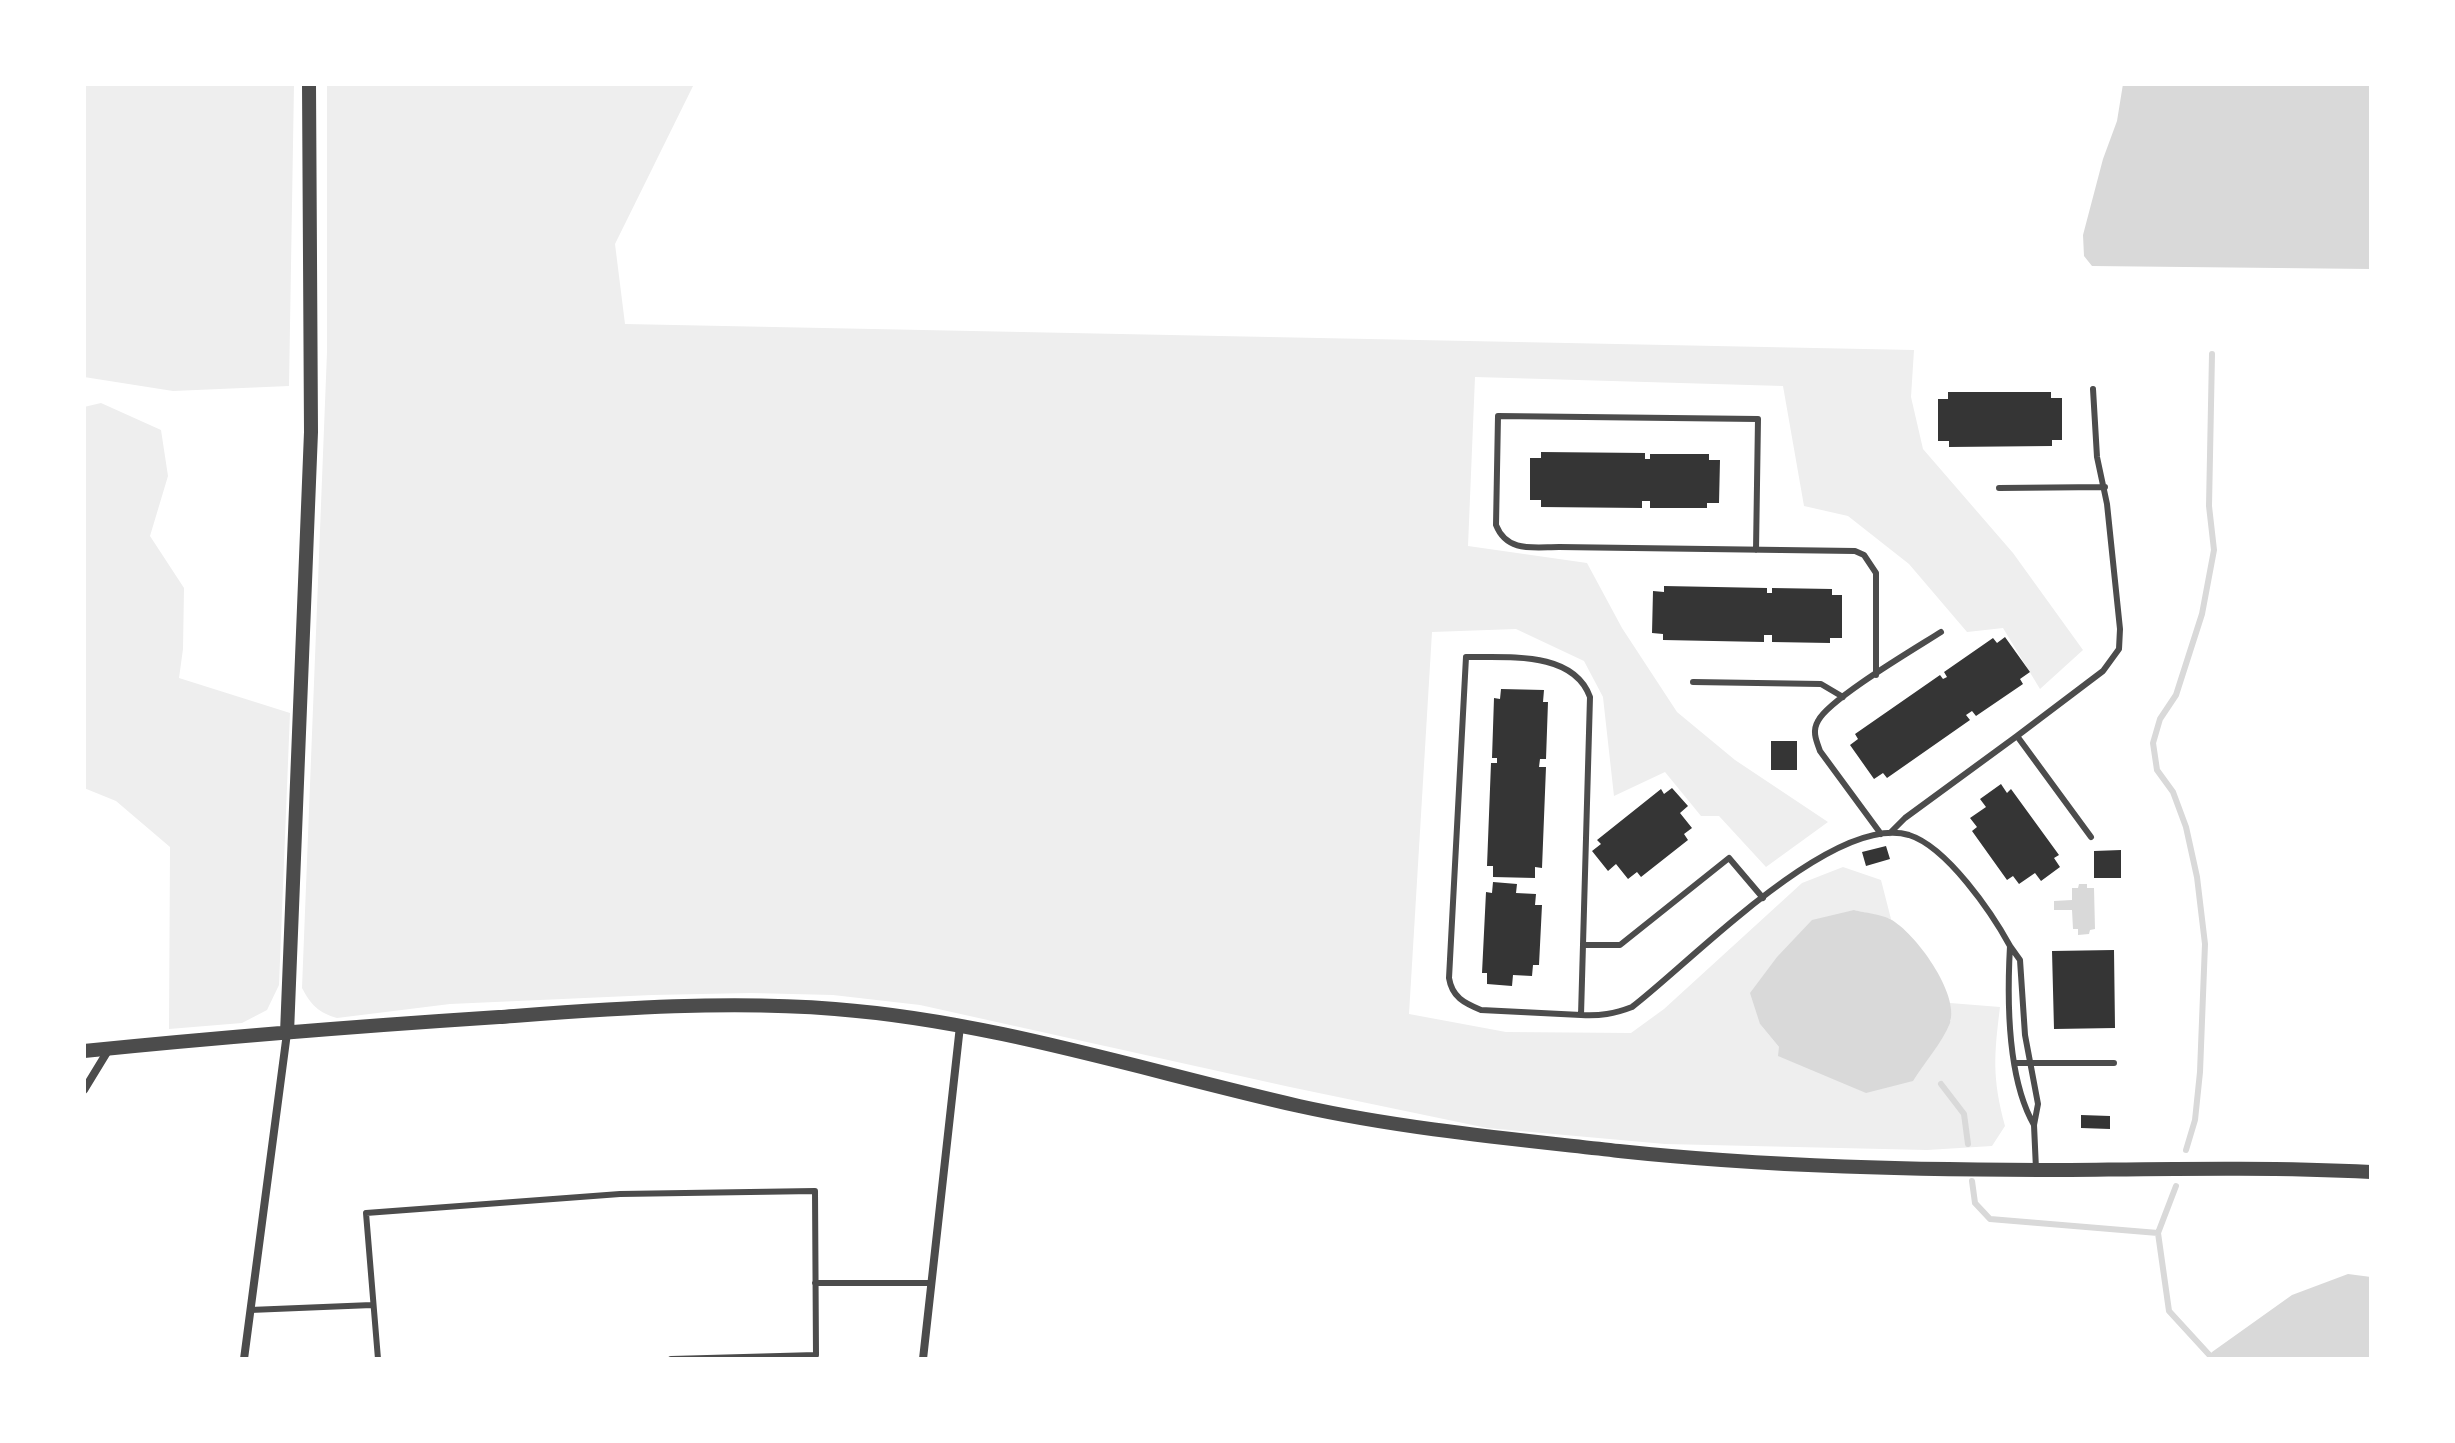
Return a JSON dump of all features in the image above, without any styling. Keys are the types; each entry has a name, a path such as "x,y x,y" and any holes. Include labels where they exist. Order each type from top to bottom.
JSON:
{"street":[{"path":"244,1359 287,1033 311,432 309,84"},
{"path":"84,1051 621,1009 717,1006 834,1009 960,1026 1305,1107 1419,1127 1625,1152 1819,1166 2291,1168 2371,1172"},
{"path":"923,1359 960,1026"},
{"path":"84,1090 110,1048"}],"lane":[{"path":"1890,833 1905,818 2103,671 2119,649 2120,629 2105,487 2097,457 2093,389"},
{"path":"1756,550 1758,419 1498,416 1496,525 1507,542 1529,546 1756,550 1855,551 1864,555 1876,573 1876,675"},
{"path":"1999,488 2105,487"},
{"path":"1881,834 1820,751 1814,735 1818,719 1843,697 1941,632"},
{"path":"1581,1015 1590,697 1585,684 1564,668 1534,659 1466,657 1449,978 1450,988 1458,998 1481,1010 1581,1015 1614,1014 1632,1007 1763,898 1826,852 1870,835 1908,835 1948,861 2020,960 2025,1035 2038,1104 2034,1125 2036,1169"},
{"path":"1693,682 1821,684 1843,697"},
{"path":"2017,736 2091,837"},
{"path":"1584,945 1620,945 1729,858 1763,898"},
{"path":"2010,946 2016,1080 2024,1107 2034,1125"},
{"path":"2014,1063 2114,1063"},
{"path":"378,1359 366,1213 620,1194 815,1191 816,1355 671,1359"},
{"path":"815,1283 931,1283"},
{"path":"250,1310 372,1305"}],"shaded area":[{"path":"84,84 294,84 289,386 173,391 84,377"},
{"path":"327,84 694,84 615,244 625,324 1914,350 1911,397 1923,449 2013,553 2083,650 2040,689 2003,628 1967,632 1909,564 1848,516 1804,506 1783,386 1475,377 1468,546 1587,563 1622,628 1677,712 1735,760 1828,822 1766,867 1719,816 1701,816 1665,772 1614,796 1603,697 1584,661 1516,629 1432,632 1409,1014 1506,1032 1631,1033 1664,1009 1802,883 1843,867 1881,880 1891,919 1854,910 1760,1024 1779,1047 1951,1021 1950,1003 2000,1007 1995,1066 2005,1126 1992,1146 1927,1150 1665,1144 1487,1128 920,1005 833,995 652,995 450,1004 337,1018 320,1011 302,988 327,352"},
{"path":"2123,84 2371,84 2371,269 2092,266 2084,256 2083,235 2103,159 2117,121"},
{"path":"101,403 161,430 168,476 150,536 184,588 179,678 290,713 279,985 267,1010 242,1023 169,1029 170,847 116,801 84,788 84,407"},
{"path":"2079,884 2094,888 2095,929 2090,930 2089,934 2078,935 2078,929 2073,929 2072,910 2054,910 2054,901 2072,900 2072,888 2078,888"},
{"path":"1854,910 1890,919 1911,937 1942,981 1951,1011 1947,1030 1913,1081 1866,1093 1778,1056 1779,1047 1760,1024 1750,993 1777,957 1812,920"},
{"path":"2348,1274 2371,1277 2371,1359 2206,1359 2292,1295"}],"building":[{"path":"1948,392 2051,392 2051,398 2062,398 2062,440 2052,440 2052,446 1949,447 1949,441 1938,441 1938,399 1948,399"},
{"path":"1541,452 1645,453 1645,459 1650,459 1650,454 1709,454 1709,460 1720,460 1719,503 1707,503 1707,508 1650,508 1650,501 1642,501 1642,508 1541,507 1541,500 1530,500 1530,458 1541,458"},
{"path":"1664,586 1767,588 1767,593 1772,593 1772,588 1832,589 1832,595 1842,595 1842,638 1830,638 1830,643 1772,642 1772,635 1764,635 1764,642 1663,640 1663,634 1652,633 1653,591 1664,592"},
{"path":"2005,637 2030,672 2020,679 2023,684 1976,716 1972,711 1966,715 1970,720 1887,778 1883,773 1874,779 1850,745 1858,739 1855,734 1940,675 1943,679 1947,677 1944,672 1993,638 1997,643"},
{"path":"1501,689 1544,690 1543,702 1548,702 1546,759 1540,759 1539,767 1546,767 1542,868 1535,867 1535,878 1493,877 1493,866 1487,866 1491,763 1497,763 1497,758 1492,758 1494,698 1500,699"},
{"path":"1771,741 1797,741 1797,770 1771,770"},
{"path":"2001,784 2007,793 2011,789 2059,855 2054,858 2060,867 2041,881 2035,873 2019,884 2013,876 2007,880 1972,831 1977,827 1970,818 1986,807 1980,799"},
{"path":"1672,788 1688,806 1680,813 1692,828 1684,834 1688,840 1641,877 1637,872 1628,879 1616,864 1608,871 1592,851 1601,844 1597,840 1661,789 1664,794"},
{"path":"1886,846 1890,859 1866,866 1862,852"},
{"path":"2121,850 2121,878 2094,878 2094,851"},
{"path":"1493,882 1517,884 1516,893 1536,894 1535,905 1542,905 1539,965 1533,965 1532,976 1513,975 1512,986 1487,984 1487,973 1482,973 1486,892 1492,893"},
{"path":"2114,950 2115,1028 2054,1029 2052,951"},
{"path":"2081,1115 2110,1116 2110,1129 2081,1128"}],"waterway":[{"path":"2186,1150 2195,1120 2200,1072 2205,944 2197,877 2186,827 2173,792 2157,770 2153,743 2160,719 2176,695 2202,614 2214,550 2209,506 2212,354"},
{"path":"1941,1084 1964,1114 1968,1144"},
{"path":"1972,1181 1975,1203 1990,1219 2158,1233"},
{"path":"2176,1186 2158,1233 2169,1311 2213,1359"}]}
